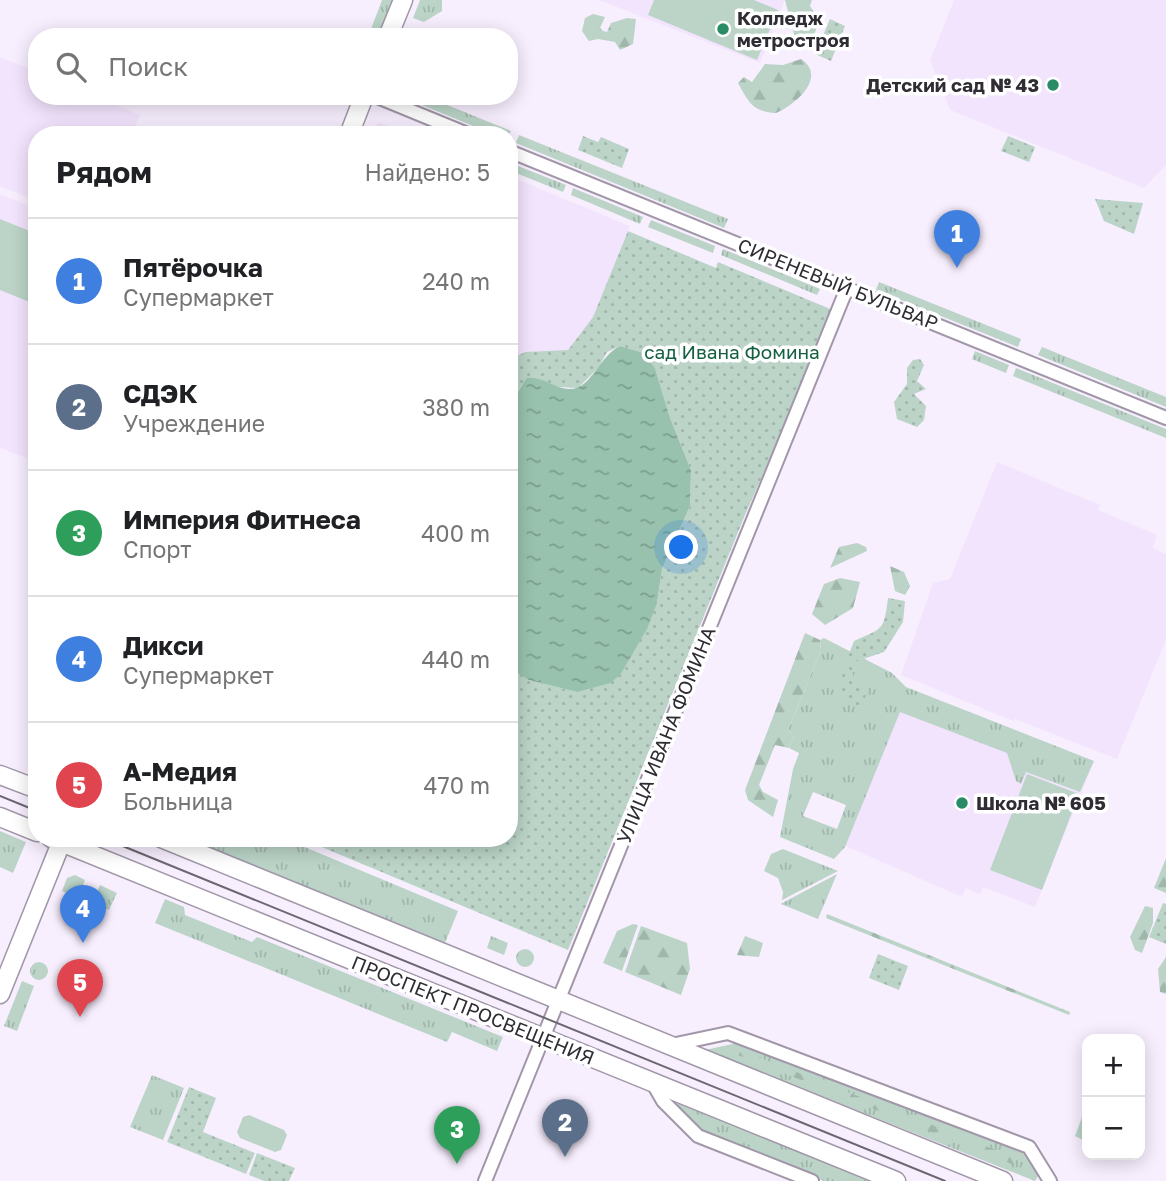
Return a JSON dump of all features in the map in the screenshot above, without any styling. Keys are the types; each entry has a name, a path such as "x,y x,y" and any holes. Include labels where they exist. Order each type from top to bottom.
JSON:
{"main road":[{"path":"392,28 403,0"},
{"path":"352,126 361,105"},
{"path":"0,775 28,786"},
{"path":"0,817 28,828"},
{"path":"0,994 55,847"},
{"name":"ПРОСПЕКТ ПРОСВЕЩЕНИЯ","path":"75,847 896,1181"},
{"path":"183,847 1003,1181"}],"street":[{"path":"397,105 448,126"},
{"name":"СИРЕНЕВЫЙ БУЛЬВАР","path":"518,155 1166,418"},
{"name":"УЛИЦА ИВАНА ФОМИНА","path":"485,1181 847,288"},
{"path":"670,1045 728,1033 1029,1147 1049,1181"},
{"path":"652,1082 663,1101 698,1136 812,1181"}],"shaded area":[{"name":"Колледж метростроя","path":"599,0 785,0 760,63"},
{"name":"Детский сад № 43","path":"954,0 1166,0 1166,165 1144,188 950,110 930,60"},
{"path":"0,57 28,68 28,105 116,105 140,115 136,126 28,126 28,197 0,186"},
{"path":"518,180 630,226 593,317 568,350 526,352 518,356"},
{"path":"0,194 28,205 28,459 0,448"},
{"path":"997,462 1100,505 1098,510 1157,535 1153,548 1166,554 1166,640 1117,759 1015,719 1013,721 901,675 933,583 950,579"},
{"name":"Школа № 605","path":"889,697 1094,761 1035,907 983,887 980,894 966,888 962,897 834,841"}],"green space":[{"path":"382,0 394,0 383,28 371,28"},
{"path":"420,0 442,0 442,11 424,22 413,18"},
{"name":"Колледж метростроя","path":"654,0 754,0 778,10 757,60 648,15"},
{"path":"785,0 812,0 810,6 820,21 811,41 802,43 795,38"},
{"path":"593,14 605,17 600,28 607,32 611,23 627,18 636,19 633,44 620,50 615,42 598,39 589,41 582,31 585,18"},
{"path":"830,19 845,26 831,61 815,54"},
{"path":"801,59 808,66 810,82 792,104 776,113 762,111 752,105 738,83 744,77 752,82 765,64 783,65"},
{"path":"422,105 447,105 499,126 473,126"},
{"path":"519,135 728,219 724,228 518,144"},
{"path":"583,136 598,142 601,137 629,149 622,168 578,150"},
{"path":"1008,136 1035,147 1029,162 1001,151"},
{"path":"518,166 566,185 563,192 518,174"},
{"path":"573,188 643,217 640,224 571,195"},
{"path":"1095,199 1143,203 1134,234 1104,221"},
{"path":"0,219 28,230 28,301 0,290"},
{"path":"651,220 715,246 713,253 648,227"},
{"name":"сад Ивана Фомина","path":"628,231 716,268 718,262 835,311 745,515 568,950 322,847 518,847 518,673 530,680 577,692 657,603 662,569 690,506 691,470 670,418 655,368 644,353 620,346 607,352 599,367 578,388 522,385 518,391 518,356 525,352 568,350 593,317"},
{"path":"723,249 820,289 817,295 721,255"},
{"path":"879,282 1021,339 1018,347 876,290"},
{"path":"1042,347 1166,397 1166,407 1038,355"},
{"path":"975,351 1009,365 1006,373 972,359"},
{"path":"920,359 924,365 917,381 926,389 914,394 926,406 924,420 917,427 897,419 894,402 907,384 907,368 913,360"},
{"path":"1016,368 1166,429 1166,438 1013,376"},
{"path":"857,543 866,547 867,551 830,568 839,547"},
{"path":"890,566 904,572 910,586 905,595 895,591"},
{"path":"840,578 860,582 853,608 825,625 812,614 824,584"},
{"path":"888,598 905,601 903,622 884,652 854,662 852,672 855,679 868,691 860,708 846,701 837,685 854,641 876,630 883,623"},
{"path":"805,633 820,640 821,650 788,730 794,737 789,748 775,745 759,785 763,792 778,800 773,817 748,800 745,790"},
{"path":"824,638 892,673 906,687 1094,761 1080,792 1026,772 1021,784 1016,781 1007,753 900,712 845,847 834,859 780,837 793,769 799,753 789,748 794,737 788,730 821,650 820,640","holes":["813,792 846,805 837,829 803,816"]},
{"path":"1027,774 1079,794 1042,890 990,870"},
{"path":"0,831 26,842 13,873 0,867"},
{"path":"208,847 305,847 458,911 445,943"},
{"path":"783,849 838,871 782,900 783,892 778,878 764,871 771,854"},
{"path":"1166,858 1166,893 1154,888"},
{"path":"837,874 818,919 781,904 786,901"},
{"path":"75,875 85,880 78,898 62,891 67,878"},
{"path":"100,885 117,893 109,910 92,903"},
{"path":"165,899 184,907 185,915 252,942 257,937 503,1037 497,1051 452,1032 447,1042 155,923"},
{"path":"1163,903 1166,904 1166,944 1149,937"},
{"path":"1145,906 1153,908 1153,923 1142,953 1135,950 1130,937"},
{"path":"827,914 1070,1012 1069,1015 826,918"},
{"path":"633,924 638,925 622,971 603,963 617,931"},
{"path":"641,926 687,943 690,969 681,995 625,972"},
{"path":"491,936 508,943 504,955 487,948"},
{"path":"745,936 763,943 759,957 737,955"},
{"path":"525,949 531,952 534,958 531,964 525,967 519,964 516,958 519,952"},
{"path":"878,954 908,966 899,990 869,978"},
{"path":"1166,957 1166,994 1160,992 1158,969"},
{"path":"39,962 47,967 48,971 43,979 39,980 31,975 30,971 35,963"},
{"path":"22,981 34,986 17,1031 4,1026"},
{"path":"737,1043 1025,1154 1038,1176 1035,1181 705,1050"},
{"path":"740,1050 1016,1158 1014,1165 738,1055"},
{"path":"152,1075 184,1088 163,1140 130,1127"},
{"path":"189,1087 216,1098 203,1132 255,1153 246,1174 167,1142"},
{"path":"679,1102 873,1181 824,1181 709,1136 677,1106"},
{"path":"249,1115 284,1130 287,1135 281,1150 275,1152 240,1138 237,1132 243,1117"},
{"path":"1082,1117 1082,1140 1075,1136"},
{"path":"257,1153 295,1168 289,1181 264,1181 249,1175"}],"water":[{"path":"620,346 644,353 655,368 670,418 691,470 690,506 662,569 657,603 647,629 620,675 610,683 577,692 529,680 518,673 518,392 527,378 539,379 565,389 578,387 585,383 613,350"}],"tram line":[{"path":"0,796 28,807"},
{"path":"125,847 945,1181"}],"place":[{"name":"Колледж метростроя","path":"723,29"},
{"name":"Детский сад № 43","path":"1053,85"},
{"name":"Пятёрочка","path":"957,268"},
{"name":"Школа № 605","path":"962,803"},
{"name":"Дикси","path":"83,943"},
{"name":"А-Медия","path":"80,1017"},
{"name":"СДЭК","path":"565,1157"},
{"name":"Империя Фитнеса","path":"457,1164"}]}
